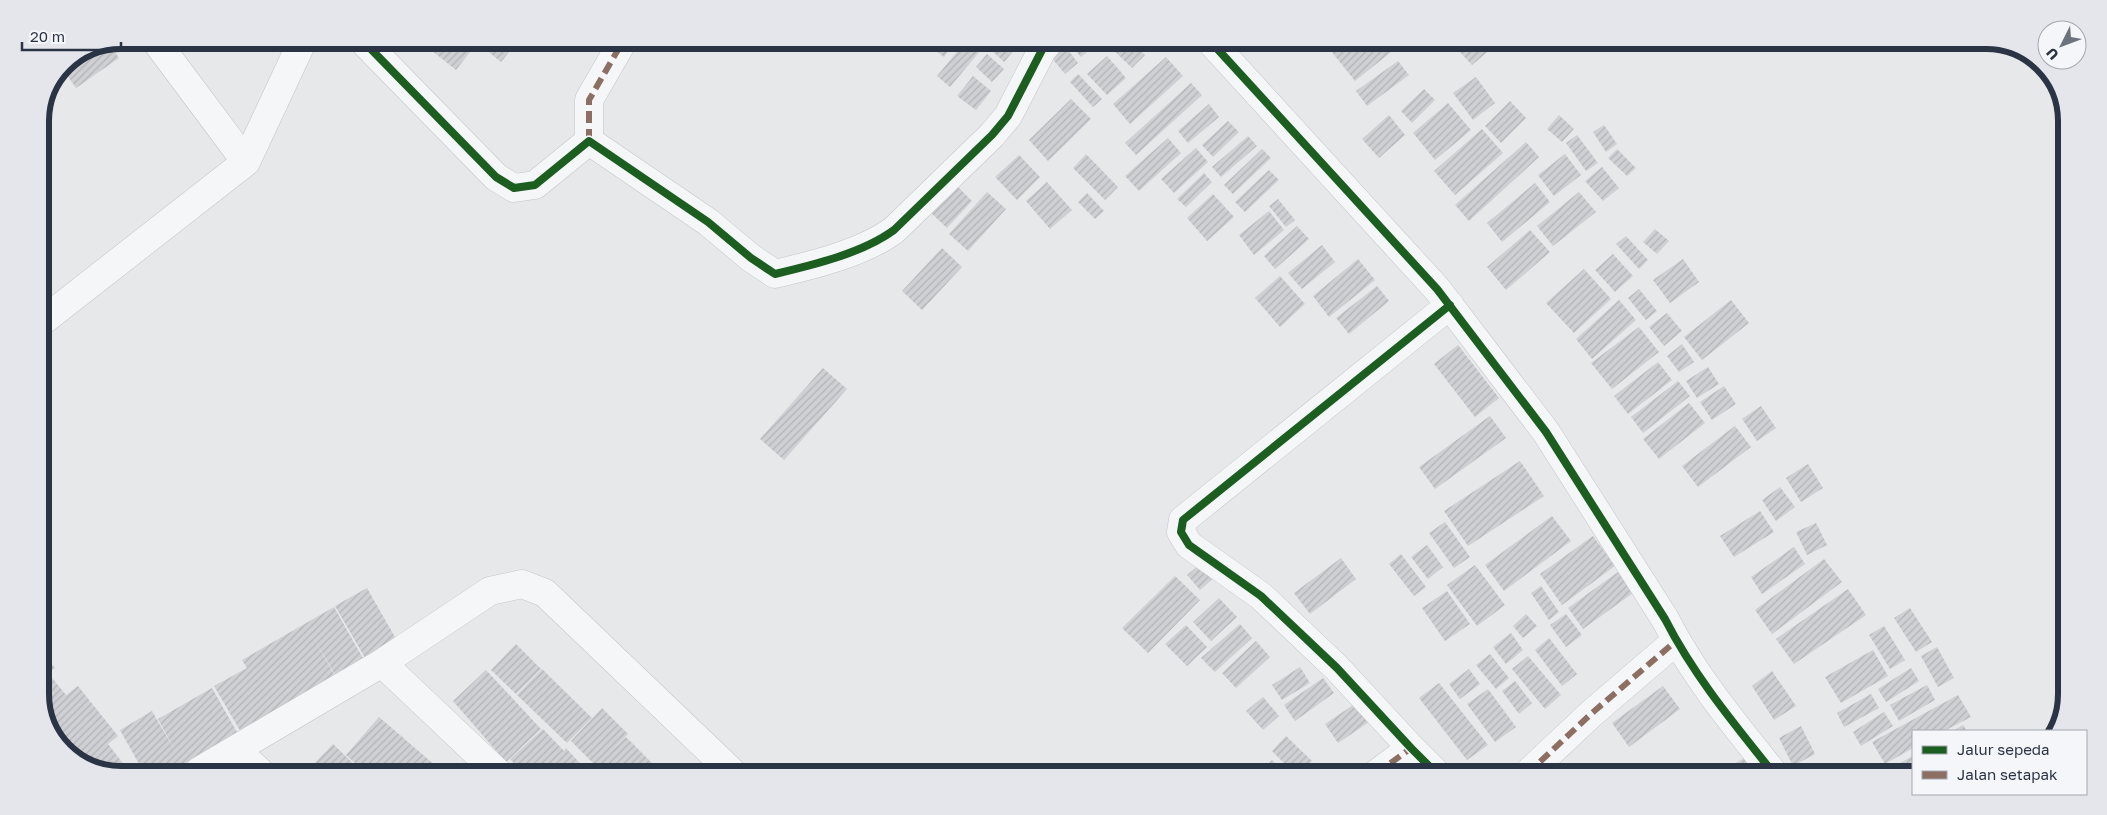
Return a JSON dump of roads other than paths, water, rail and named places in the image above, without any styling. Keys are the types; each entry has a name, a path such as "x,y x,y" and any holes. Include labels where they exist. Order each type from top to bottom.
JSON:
{"street":[{"path":"162,49 246,162"},
{"path":"49,316 246,162 299,49"},
{"path":"372,49 496,177 514,188 535,186 589,141"},
{"path":"589,141 589,100 618,49"},
{"path":"589,141 708,222 751,258 775,274 801,268 879,241 894,230 1008,116 1043,49"},
{"path":"1218,49 1450,305 1546,432 1665,619 1676,641 1722,709 1768,766"},
{"path":"1429,766 1337,668 1261,596 1189,545 1181,532 1183,520 1450,305"},
{"path":"208,766 382,662 490,591 522,584 545,594 726,766"},
{"path":"1536,766 1592,713 1676,641"},
{"path":"382,662 491,766"},
{"path":"1387,766 1411,748"},
{"path":"236,750 254,766"}]}
